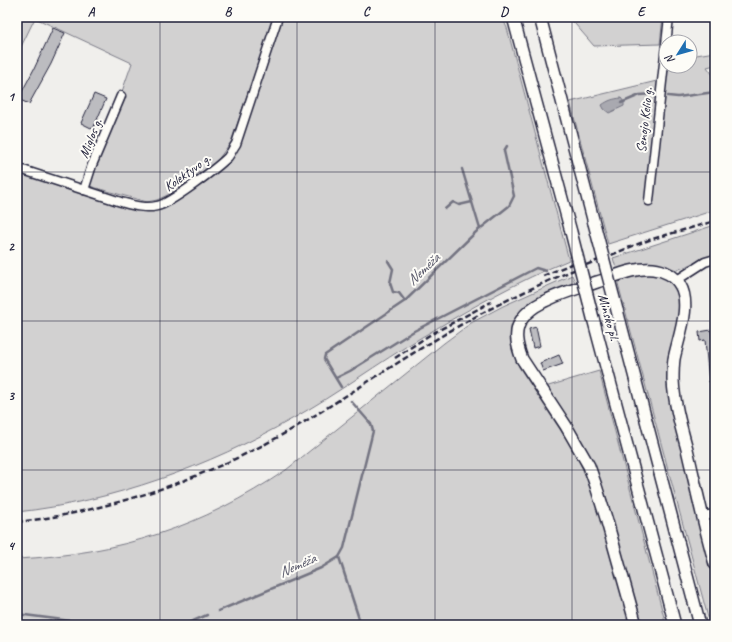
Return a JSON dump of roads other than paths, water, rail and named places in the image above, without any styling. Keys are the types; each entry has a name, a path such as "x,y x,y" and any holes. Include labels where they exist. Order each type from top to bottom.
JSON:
{"highway":[{"name":"Minsko pl.","path":"513,17 675,625"},
{"name":"Minsko pl.","path":"540,17 700,625"},
{"path":"636,625 606,518 588,466 566,426 522,359 516,336 521,320 526,313 541,303 564,293 624,273 642,269 660,270 677,280 684,294 685,304 674,361 674,387 680,421 715,564"}],"street":[{"name":"Kolektyvo g.","path":"17,168 138,206 148,208 168,202 229,156 236,144 278,17"},
{"name":"Senojo Kelio g.","path":"649,201 669,17"},
{"name":"Miglos g.","path":"84,190 92,165 121,96"},
{"path":"677,280 705,262 715,259"},
{"path":"703,516 715,514"}],"waterway":[{"name":"Nemėža","path":"668,96 678,97 715,92"},
{"name":"Nemėža","path":"621,103 640,95 653,94"},
{"name":"Nemėža","path":"341,387 324,359 325,355 405,301 476,232 509,206 514,196 504,151 507,146"},
{"path":"462,169 480,229"},
{"path":"445,209 453,202 459,205 472,202"},
{"path":"388,261 393,269 390,283 393,292 399,293 405,301"},
{"path":"336,378 350,371 414,331 536,268 546,271"},
{"name":"Nemėža","path":"218,611 321,568 339,557 344,548 373,431 371,424 351,401"},
{"path":"339,557 361,625"},
{"name":"Nemėža","path":"17,614 102,625"},
{"name":"Nemėža","path":"184,625 207,615"}],"railway":[{"path":"17,522 89,510 126,500 199,475 267,443 299,425 429,344 473,318 506,301 557,277 635,245 715,221"},
{"path":"543,276 578,261"},
{"path":"395,358 428,336 491,302"}]}
